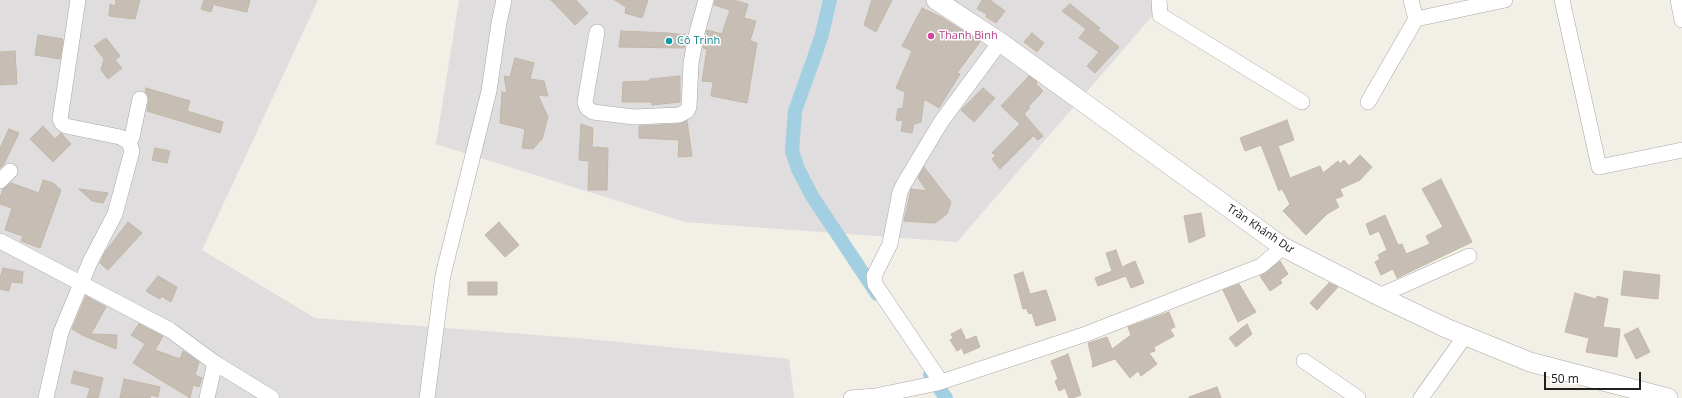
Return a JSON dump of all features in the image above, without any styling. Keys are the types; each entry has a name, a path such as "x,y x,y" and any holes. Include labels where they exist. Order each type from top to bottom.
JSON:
{"street":[{"path":"46,398 61,332 90,262 115,214 132,151 129,142 120,137 66,126 60,119 78,0"},
{"path":"427,398 443,275 489,91 504,0"},
{"path":"597,32 585,102 588,108 592,112 634,117 679,115 687,111 689,107 692,63 696,36 706,0"},
{"name":"Trần Khánh Dư","path":"936,0 1000,42 1283,247 1379,296 1465,336 1530,362 1668,398"},
{"path":"1159,0 1160,15 1302,102"},
{"path":"1368,102 1416,19 1411,0"},
{"path":"1416,19 1486,2 1505,0"},
{"path":"1562,0 1599,167 1682,150"},
{"path":"1678,0 1682,20"},
{"path":"936,383 875,284 874,276 890,244 900,192 905,182 941,122 1000,42"},
{"path":"129,142 132,138 140,99"},
{"path":"0,241 170,330 215,364 272,398"},
{"path":"851,398 875,396 936,383 1086,334 1170,303 1261,266 1283,247"},
{"path":"1379,296 1469,256"},
{"path":"1420,398 1465,336"},
{"path":"1304,361 1358,398"},
{"path":"207,398 215,364"}],"shaded area":[{"path":"0,0 318,0 202,250 315,318 588,339 789,359 794,398 0,398"},
{"path":"459,0 1166,0 957,242 685,222 436,144"}],"building":[{"path":"116,0 140,0 135,19 109,16 110,4 115,6"},
{"path":"204,0 215,0 211,12 201,9"},
{"path":"215,0 250,0 247,12 215,5"},
{"path":"551,0 576,0 588,13 575,25"},
{"path":"615,0 648,0 642,18 625,13 626,7"},
{"path":"715,0 733,0 748,4 744,18 756,21 750,41 757,43 747,103 711,96 713,82 702,81 707,49 703,48 707,30 722,34 730,10 714,5"},
{"path":"872,0 892,0 876,32 864,25"},
{"path":"982,0 990,0 1005,11 996,23 986,17 987,14 977,9"},
{"path":"1070,4 1100,28 1098,30 1119,47 1095,73 1087,66 1099,52 1079,38 1086,29 1062,11"},
{"path":"922,8 943,18 980,42 957,73 960,74 939,108 924,99 921,122 914,124 912,133 901,131 903,121 896,120 898,109 903,108 905,92 896,88 912,51 902,46"},
{"path":"621,31 687,35 684,48 619,47"},
{"path":"1032,33 1044,43 1037,52 1024,42"},
{"path":"38,35 63,39 60,59 35,55"},
{"path":"106,38 120,56 115,60 122,68 108,79 101,70 104,59 94,46"},
{"path":"15,51 17,84 0,85 0,52"},
{"path":"515,58 534,63 530,79 544,81 548,96 538,95 548,117 542,139 533,149 522,148 525,129 500,123 502,92 507,93 504,76 510,77"},
{"path":"680,76 680,102 652,105 652,102 622,102 623,82 650,81 650,79"},
{"path":"1029,76 1037,82 1036,84 1043,91 1028,107 1030,108 1024,114 1043,136 1038,140 1029,132 1033,136 1000,169 992,159 996,155 992,153 1020,124 1001,106"},
{"path":"146,88 190,101 187,111 223,122 220,133 147,111 149,100 145,91"},
{"path":"983,88 995,98 974,122 961,110"},
{"path":"1287,120 1294,140 1278,146 1290,178 1320,166 1323,173 1338,161 1340,164 1344,160 1349,166 1360,155 1372,167 1360,180 1340,189 1343,196 1335,199 1339,207 1327,214 1306,235 1283,211 1290,204 1282,189 1279,191 1261,145 1245,151 1240,138"},
{"path":"687,121 692,156 678,157 679,140 639,138 639,126 679,124"},
{"path":"581,124 593,128 592,147 608,148 607,190 588,190 589,161 579,160"},
{"path":"43,126 55,139 61,133 71,144 53,162 30,139"},
{"path":"9,129 19,133 4,164 0,168 0,148"},
{"path":"155,148 170,151 167,163 152,160"},
{"path":"924,167 951,202 947,214 935,223 904,221 911,189 927,191 918,178"},
{"path":"1441,179 1472,242 1397,278 1393,269 1381,275 1375,262 1380,259 1378,255 1387,250 1379,231 1370,235 1366,224 1385,215 1398,245 1402,244 1406,254 1430,244 1426,236 1443,227 1422,189"},
{"path":"43,180 53,183 61,190 40,248 21,241 23,236 5,230 12,208 0,204 0,198 3,189 11,183 39,193"},
{"path":"79,189 108,193 103,203 92,201"},
{"path":"1201,213 1205,236 1189,243 1184,216"},
{"path":"128,222 142,233 108,270 100,263 105,252"},
{"path":"499,222 519,245 505,257 485,235"},
{"path":"1116,250 1122,267 1135,261 1144,283 1131,288 1126,276 1098,286 1095,278 1112,271 1106,253"},
{"path":"1280,261 1288,274 1280,280 1282,283 1270,291 1260,276"},
{"path":"3,268 23,272 22,283 11,282 9,291 0,289 0,278"},
{"path":"1624,271 1660,275 1658,299 1621,295"},
{"path":"1023,272 1030,294 1046,290 1056,320 1036,326 1032,313 1029,314 1026,308 1023,309 1014,275"},
{"path":"158,276 177,287 171,302 161,296 160,299 146,291"},
{"path":"468,282 497,282 497,295 468,295"},
{"path":"1329,283 1338,287 1317,310 1310,303"},
{"path":"1239,284 1256,312 1238,322 1223,290"},
{"path":"1575,293 1596,299 1597,296 1608,299 1603,327 1620,329 1617,357 1586,352 1589,338 1565,332"},
{"path":"86,296 106,307 91,334 117,335 116,349 82,335 72,329"},
{"path":"1169,312 1175,327 1170,329 1174,336 1154,347 1155,351 1149,353 1157,364 1141,376 1138,371 1130,378 1115,359 1092,367 1093,364 1088,343 1107,337 1112,349 1131,335 1128,327"},
{"path":"139,324 163,336 155,350 180,359 183,351 199,362 195,375 202,378 199,387 193,385 190,398 133,363 145,344 131,335"},
{"path":"1247,324 1252,334 1236,347 1229,338"},
{"path":"1638,328 1650,352 1636,359 1624,335"},
{"path":"961,329 966,340 976,336 980,347 964,354 962,348 957,351 950,340 953,338 951,334"},
{"path":"1068,354 1081,395 1073,398 1069,398 1065,388 1059,391 1055,381 1058,379 1051,361"},
{"path":"74,371 103,378 98,398 87,398 90,388 71,383"},
{"path":"124,379 160,387 158,397 151,395 150,398 120,398"},
{"path":"1217,387 1221,398 1189,398 1189,397"}],"waterway":[{"path":"830,0 821,38 795,111 792,151 798,169 812,196 877,294"},
{"path":"930,375 946,398"}],"place":[{"name":"Thanh Bình","path":"931,36"},
{"name":"Cô Trinh","path":"669,41"}]}
